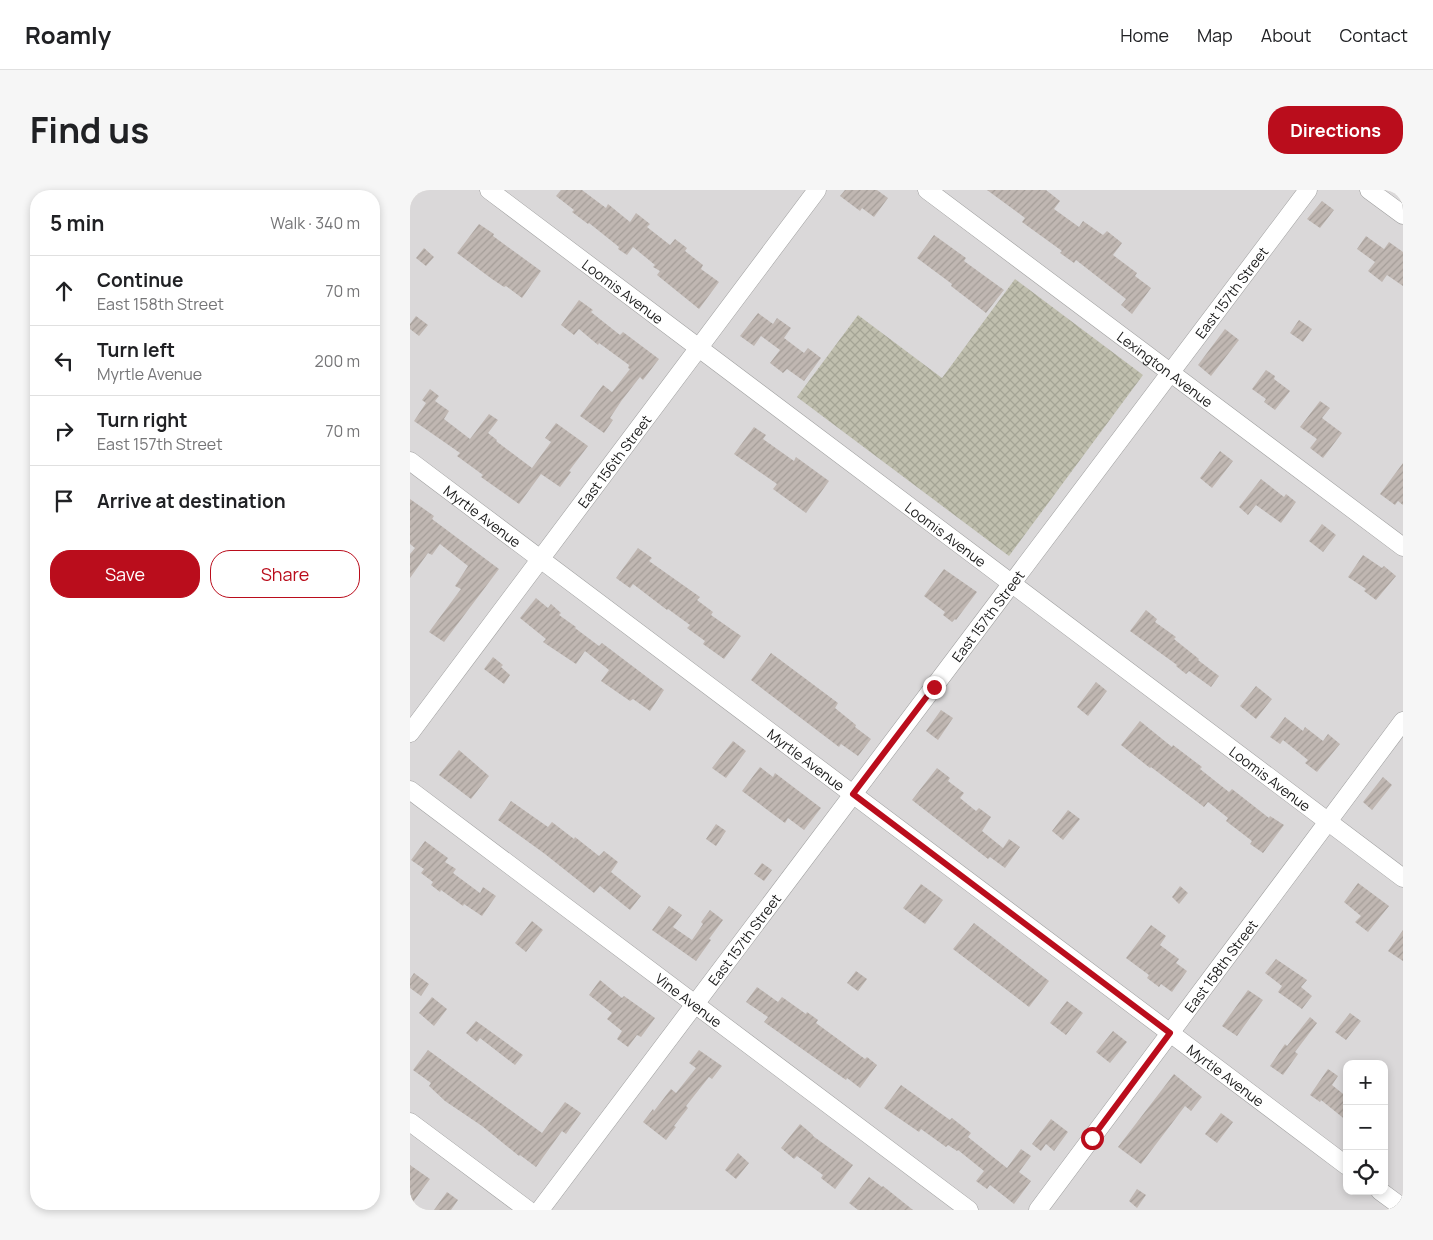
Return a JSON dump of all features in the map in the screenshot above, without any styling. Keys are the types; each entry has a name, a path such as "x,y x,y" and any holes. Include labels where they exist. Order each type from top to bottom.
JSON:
{"street":[{"name":"Loomis Avenue","path":"489,190 1403,878"},
{"name":"East 156th Street","path":"410,733 818,190"},
{"name":"Lexington Avenue","path":"927,190 1403,546"},
{"name":"East 157th Street","path":"540,1210 1308,190"},
{"path":"1369,190 1403,215"},
{"name":"Myrtle Avenue","path":"410,461 1343,1163"},
{"name":"East 158th Street","path":"1038,1210 1403,721"},
{"name":"Vine Avenue","path":"410,790 969,1210"},
{"path":"410,1122 528,1210"},
{"path":"1385,1195 1403,1208"}],"shaded area":[{"path":"410,190 1403,190 1403,1210 410,1210"},
{"path":"1015,279 1143,375 1009,556 797,397 858,315 942,378"}],"building":[{"path":"561,190 582,190 606,208 608,204 630,222 636,213 650,224 647,227 670,245 675,239 687,248 685,251 703,265 701,269 719,282 699,309 657,275 660,271 653,267 655,265 633,247 627,255 589,223 572,212 574,210 556,196"},
{"path":"845,190 877,190 888,198 874,217 862,208 860,211 840,196"},
{"path":"987,190 1046,190 1060,201 1054,209 1079,227 1083,221 1103,235 1107,231 1122,243 1113,255 1137,273 1135,276 1151,288 1132,314 1121,305 1126,299 1076,260 1074,263 1060,253 1062,251 1022,222 1025,218"},
{"path":"1322,201 1334,210 1320,228 1307,219"},
{"path":"479,224 541,271 522,298 457,253"},
{"path":"934,235 966,258 964,261 1004,290 986,313 917,258"},
{"path":"1366,236 1384,249 1389,242 1403,252 1403,286 1387,275 1382,282 1368,271 1375,262 1357,249"},
{"path":"424,248 434,257 426,266 416,258"},
{"path":"579,300 620,335 623,332 659,359 643,380 640,377 622,400 610,418 613,420 604,433 580,416 603,385 612,392 630,369 628,368 629,365 599,343 598,345 579,329 574,335 561,325"},
{"path":"758,313 773,324 777,318 791,328 784,338 804,353 808,348 821,358 804,381 787,369 783,373 770,363 780,350 761,336 754,346 740,336"},
{"path":"416,316 428,325 419,336 410,329 410,324"},
{"path":"1299,320 1312,329 1303,342 1290,333"},
{"path":"1225,329 1239,340 1211,376 1198,365"},
{"path":"1266,370 1275,376 1274,379 1290,391 1275,410 1264,402 1266,399 1252,389"},
{"path":"430,389 439,396 435,401 449,411 444,419 470,439 489,414 498,420 488,433 532,468 551,442 545,438 556,423 588,446 569,471 571,472 560,487 541,474 519,504 481,477 483,475 457,456 460,453 414,421 426,403 422,400"},
{"path":"1320,401 1330,408 1322,418 1342,433 1323,458 1310,448 1317,439 1300,427"},
{"path":"754,427 766,435 763,439 794,461 796,457 829,481 806,513 773,489 777,484 734,454"},
{"path":"1220,451 1233,461 1212,488 1200,478"},
{"path":"1403,463 1403,505 1398,501 1395,505 1380,494"},
{"path":"1261,479 1284,497 1286,494 1296,502 1281,523 1256,505 1248,515 1239,507"},
{"path":"410,499 434,516 432,519 499,569 444,642 429,632 461,589 455,586 468,566 440,544 432,555 428,553 410,578 410,554 415,548 410,544"},
{"path":"1322,524 1336,535 1323,552 1309,541"},
{"path":"638,548 652,558 649,561 700,597 697,600 713,612 711,615 741,636 724,659 703,644 705,641 687,628 690,625 633,584 630,588 616,578"},
{"path":"1363,555 1382,568 1384,566 1396,576 1376,600 1364,591 1366,589 1348,577"},
{"path":"944,569 977,592 956,620 952,622 943,615 945,612 924,596"},
{"path":"536,598 548,608 551,604 561,613 559,615 575,628 599,646 602,643 664,690 650,711 633,699 630,701 601,681 609,670 585,651 576,664 543,642 546,639 520,618"},
{"path":"1146,610 1157,619 1155,622 1176,637 1174,639 1219,676 1211,687 1189,671 1186,674 1177,665 1130,631"},
{"path":"771,653 838,703 835,708 871,739 858,756 841,744 839,747 751,680"},
{"path":"493,657 503,665 501,667 510,675 504,684 484,669"},
{"path":"1096,682 1107,691 1088,716 1077,707"},
{"path":"1256,686 1272,699 1256,719 1240,706"},
{"path":"941,710 953,718 938,740 926,731"},
{"path":"1285,717 1303,731 1305,727 1323,741 1328,734 1340,744 1317,772 1305,763 1308,760 1283,740 1280,744 1270,737"},
{"path":"1140,721 1172,747 1173,745 1202,767 1200,769 1229,792 1232,789 1269,818 1270,816 1284,825 1263,853 1250,844 1252,841 1226,821 1228,818 1208,802 1204,807 1121,745"},
{"path":"733,741 746,751 726,778 712,768"},
{"path":"459,750 489,776 471,799 439,775"},
{"path":"760,767 773,777 775,773 821,808 804,830 788,818 785,823 742,791"},
{"path":"937,768 950,778 948,781 964,793 960,798 976,811 979,808 991,817 982,831 1003,848 1009,839 1020,847 1005,868 990,857 988,859 912,800"},
{"path":"1383,777 1392,785 1372,810 1363,802"},
{"path":"511,801 548,827 552,822 599,856 604,851 618,862 611,872 641,896 630,910 600,886 594,893 498,820"},
{"path":"1068,810 1080,819 1063,840 1052,831"},
{"path":"716,824 726,831 716,846 706,839"},
{"path":"425,841 448,858 445,862 456,869 453,873 480,893 483,887 496,896 482,916 431,885 433,882 421,873 424,869 411,860"},
{"path":"762,863 772,870 764,881 754,874"},
{"path":"1358,883 1389,906 1368,932 1355,922 1361,916 1344,902"},
{"path":"921,884 943,900 925,924 903,908"},
{"path":"1180,886 1188,893 1179,904 1172,897"},
{"path":"669,906 682,915 673,927 692,940 703,924 701,922 710,910 723,920 696,961 652,930"},
{"path":"532,921 543,930 526,952 515,943"},
{"path":"974,923 1049,981 1029,1007 953,949"},
{"path":"1151,925 1166,936 1160,945 1179,959 1176,963 1187,971 1172,992 1161,984 1159,987 1147,978 1149,975 1126,958"},
{"path":"1403,930 1403,961 1388,951"},
{"path":"1276,959 1307,980 1301,987 1312,996 1302,1009 1278,992 1282,986 1265,973"},
{"path":"856,971 867,979 858,991 847,983"},
{"path":"414,973 429,984 421,996 410,988 410,979"},
{"path":"600,980 622,998 624,996 655,1018 641,1037 637,1035 628,1047 617,1039 622,1031 607,1019 612,1013 589,995"},
{"path":"757,987 778,1002 782,997 806,1014 807,1012 818,1020 816,1023 865,1059 867,1057 877,1065 860,1088 764,1022 768,1017 746,1002"},
{"path":"1248,990 1263,1000 1237,1036 1222,1026"},
{"path":"432,997 447,1009 434,1026 419,1013"},
{"path":"1067,1001 1083,1013 1066,1035 1050,1023"},
{"path":"1350,1013 1361,1021 1346,1040 1335,1032"},
{"path":"1310,1017 1317,1023 1295,1052 1298,1054 1283,1075 1270,1066 1285,1044 1287,1046"},
{"path":"476,1021 523,1055 515,1065 480,1038 477,1042 466,1033"},
{"path":"1113,1031 1127,1042 1110,1063 1096,1052"},
{"path":"428,1050 542,1133 565,1102 581,1113 566,1134 562,1131 536,1167 445,1101 429,1086 431,1083 413,1070"},
{"path":"699,1050 722,1066 712,1079 709,1077 686,1106 688,1108 666,1140 643,1122 671,1089 676,1093 696,1068 689,1063"},
{"path":"1328,1069 1338,1076 1332,1085 1343,1094 1343,1118 1321,1100 1320,1102 1310,1095"},
{"path":"1174,1074 1202,1097 1191,1111 1185,1106 1141,1164 1118,1147"},
{"path":"901,1085 950,1120 952,1118 971,1133 968,1137 1007,1168 1021,1149 1031,1156 1019,1172 1031,1181 1014,1204 990,1185 987,1189 976,1181 984,1171 958,1150 948,1145 946,1147 921,1129 919,1132 884,1108"},
{"path":"1221,1113 1233,1122 1217,1143 1205,1134"},
{"path":"1051,1119 1068,1132 1054,1151 1046,1144 1041,1151 1032,1144"},
{"path":"800,1124 813,1136 853,1165 835,1189 821,1178 823,1175 797,1156 794,1159 781,1148"},
{"path":"738,1153 749,1163 736,1179 725,1170"},
{"path":"410,1165 430,1179 410,1206"},
{"path":"869,1177 913,1210 858,1210 849,1203"},
{"path":"1137,1189 1146,1195 1137,1208 1129,1201"},
{"path":"447,1192 458,1200 451,1210 434,1210"}],"route":[{"path":"934,687 853,794 1170,1033 1092,1138"}]}
